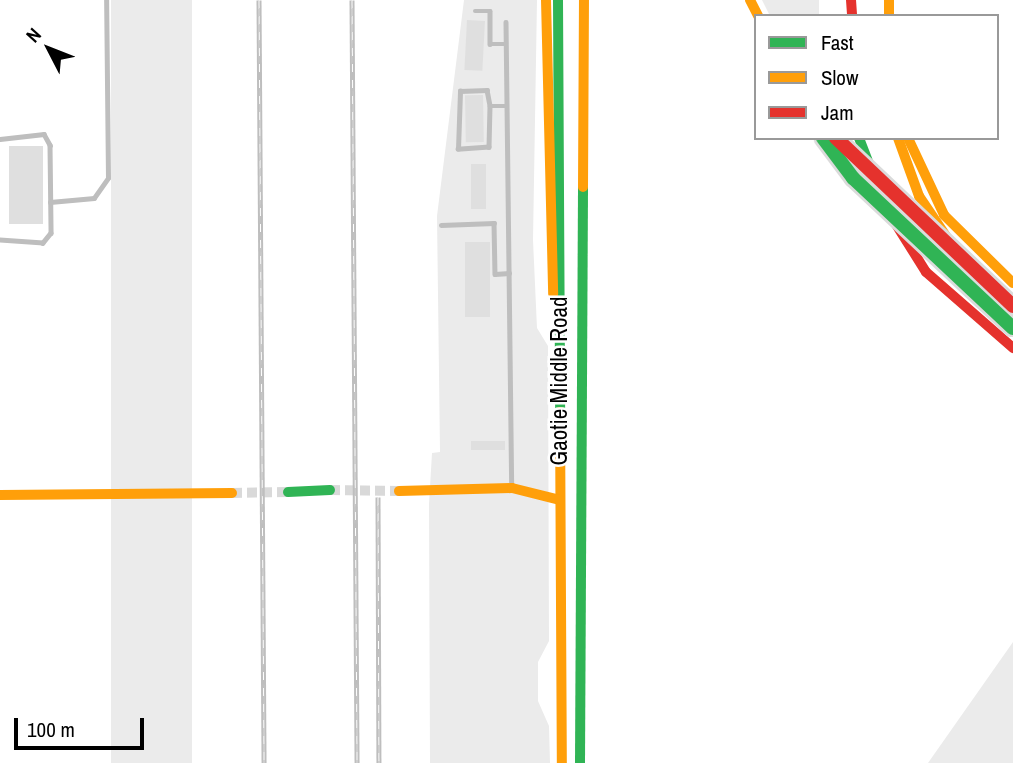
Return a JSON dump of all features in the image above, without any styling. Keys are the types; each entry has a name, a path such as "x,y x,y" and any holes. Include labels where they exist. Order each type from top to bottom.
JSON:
{"main road":[{"name":"Gaotie Middle Road","path":"546,0 547,247 559,342"},
{"name":"Gaotie Middle Road","path":"558,0 562,763"},
{"name":"Gaotie Middle Road","path":"580,763 584,0"},
{"path":"824,140 853,178 1013,328"},
{"path":"838,140 1013,304"},
{"path":"860,140 885,206 926,272 1013,348"},
{"path":"899,140 919,196 950,242 1013,304"},
{"path":"909,140 944,215 1013,283"},
{"path":"399,491 512,488 560,500"},
{"path":"288,492 330,490"},
{"path":"0,495 232,493"}],"lane":[{"path":"50,202 94,198 108,178 106,0"},
{"path":"475,11 490,11 490,44 506,44"},
{"path":"506,22 512,488"},
{"path":"487,90 490,106 489,147 458,149 460,91 487,90"},
{"path":"490,106 507,106"},
{"path":"0,139 44,134 50,145 51,233 43,243 0,240"},
{"path":"441,225 494,223 495,274 509,273"}],"shaded area":[{"path":"111,0 192,0 192,763 111,763"},
{"path":"464,0 537,0 533,240 537,328 548,346 549,641 538,662 538,701 549,726 550,763 430,763 429,504 432,453 440,452 437,216"},
{"path":"762,0 819,0 819,14 769,14"},
{"path":"1013,642 1013,763 928,763"}],"building":[{"path":"467,20 485,21 482,71 464,70"},
{"path":"465,95 483,95 484,142 466,142"},
{"path":"9,146 43,146 43,224 9,224"},
{"path":"471,164 486,164 486,209 471,209"},
{"path":"465,242 490,242 490,317 465,317"},
{"path":"471,441 505,441 505,450 471,450"}],"tunnel":[{"path":"330,490 399,491"},
{"path":"232,493 288,492"}],"railway":[{"path":"259,0 264,763"},
{"path":"352,0 357,763"},
{"path":"378,497 379,763"}],"traffic: fast":[{"path":"558,0 560,412"},
{"path":"824,140 853,178 1013,328"},
{"path":"860,140 886,208"},
{"path":"580,763 583,187"},
{"path":"288,492 330,490"}],"traffic: slow":[{"path":"546,0 553,294"},
{"path":"583,187 584,0"},
{"path":"750,0 757,14"},
{"path":"889,0 889,14"},
{"path":"899,140 919,196 946,236"},
{"path":"909,140 944,215 1013,283"},
{"path":"560,412 562,763"},
{"path":"399,491 512,488 560,500"},
{"path":"0,495 232,493"}],"traffic: jam":[{"path":"851,0 852,14"},
{"path":"838,140 1013,306"},
{"path":"894,221 926,272 1013,348"}]}
